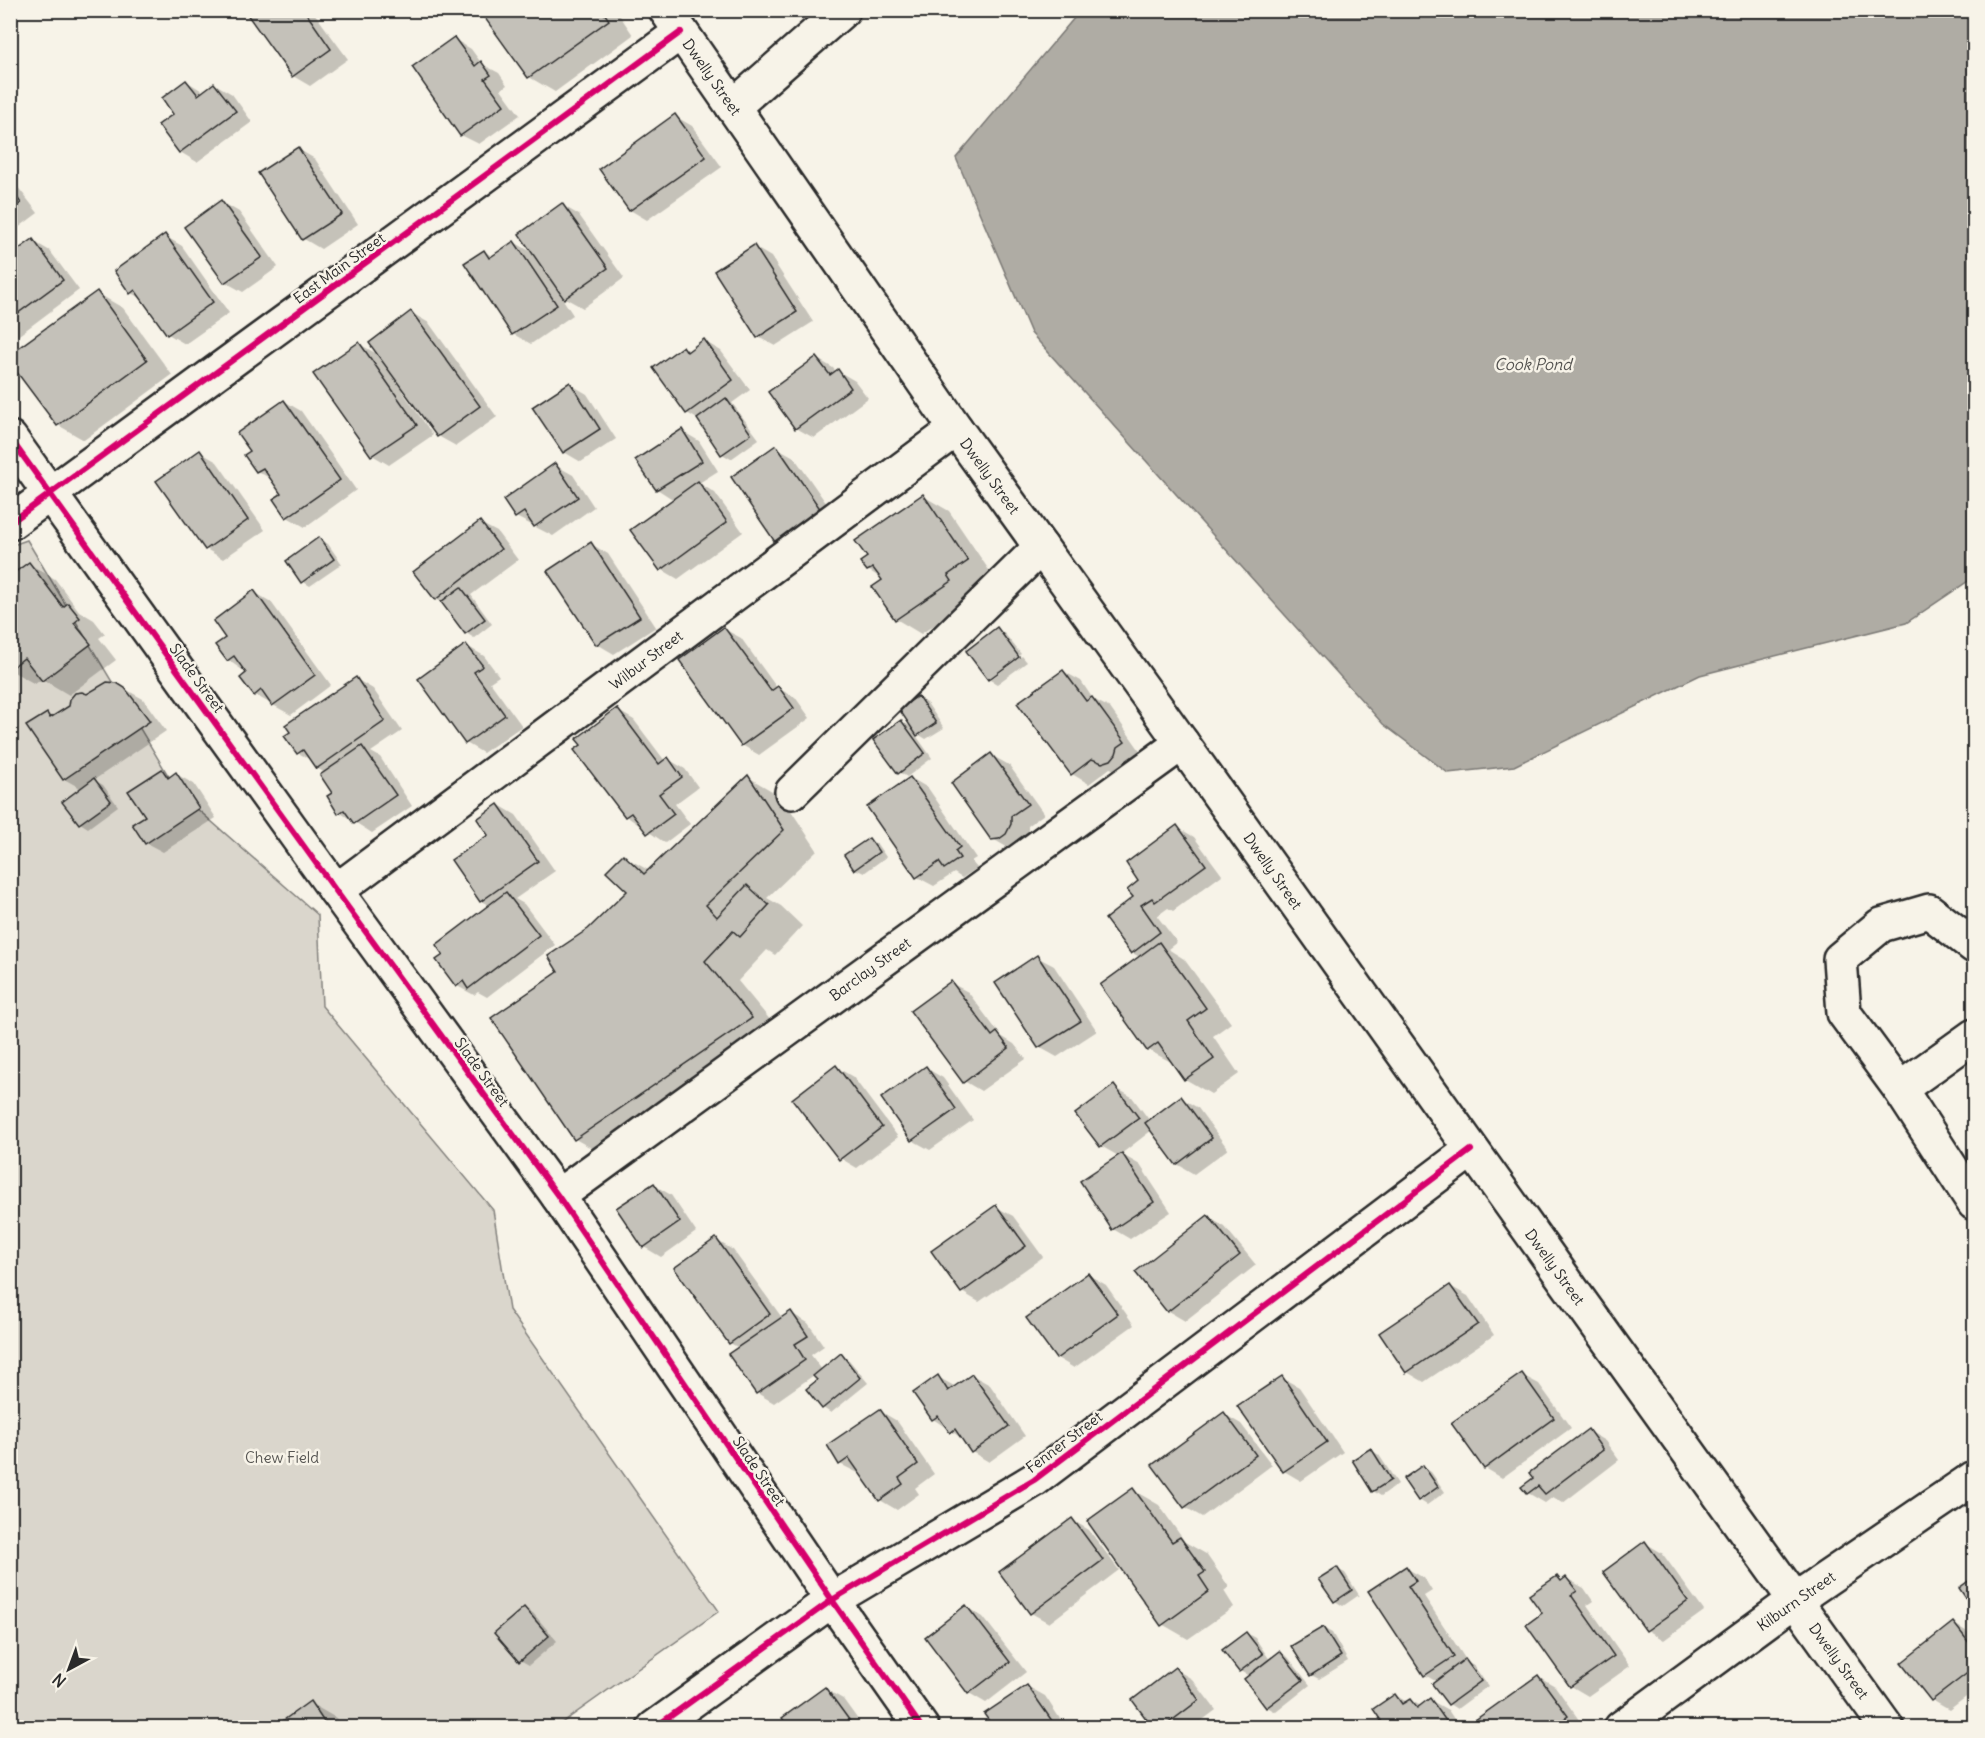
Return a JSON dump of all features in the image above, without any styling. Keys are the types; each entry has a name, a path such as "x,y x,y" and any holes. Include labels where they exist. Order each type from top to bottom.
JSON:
{"street":[{"path":"733,107 843,10"},
{"name":"Dwelly Street","path":"673,21 956,429 1887,1728"},
{"name":"East Main Street","path":"10,523 51,495 673,21"},
{"name":"Wilbur Street","path":"336,891 956,429"},
{"name":"Slade Street","path":"10,438 558,1196 832,1600 922,1728"},
{"path":"792,792 1041,547"},
{"name":"Barclay Street","path":"558,1196 1182,743"},
{"path":"1974,946 1929,911 1881,925 1840,959 1844,1013 1900,1089 1974,1203"},
{"path":"1900,1089 1974,1036"},
{"name":"Fenner Street","path":"654,1728 832,1600 1034,1480 1471,1150"},
{"name":"Kilburn Street","path":"1621,1728 1795,1600 1974,1478"}],"green space":[{"name":"Chew Field","path":"27,540 178,792 318,915 322,1006 493,1210 509,1310 719,1611 556,1727 11,1728 10,546"}],"water":[{"name":"Cook Pond","path":"1080,11 1974,11 1974,577 1906,623 1700,675 1514,766 1448,773 1383,724 1031,333 956,158"}],"building":[{"path":"244,10 304,10 331,49 292,77"},
{"path":"487,10 602,10 609,20 528,78 482,14"},
{"path":"454,37 475,66 481,61 491,75 485,79 504,105 460,136 412,67"},
{"path":"186,80 198,95 214,83 236,111 179,153 158,125 173,114 162,98"},
{"path":"675,114 706,157 629,211 599,169"},
{"path":"298,147 342,214 302,240 258,173"},
{"path":"10,188 21,203 10,211"},
{"path":"221,200 262,257 224,283 184,227"},
{"path":"562,203 608,268 564,299 519,234"},
{"path":"165,234 213,302 167,335 135,290 130,294 114,271"},
{"path":"33,239 63,280 10,319 10,252 12,254"},
{"path":"514,241 557,305 512,335 464,263 484,250 489,258"},
{"path":"754,245 797,312 757,338 714,271"},
{"path":"97,291 147,360 57,426 10,363 10,354"},
{"path":"411,311 480,406 437,437 369,343"},
{"path":"704,339 733,380 686,414 653,368 683,346 687,352"},
{"path":"359,342 417,425 371,456 313,374"},
{"path":"816,357 830,375 838,369 851,388 795,429 768,392"},
{"path":"570,382 600,429 563,453 532,407"},
{"path":"726,398 751,434 721,455 697,419"},
{"path":"284,400 340,480 286,518 273,499 281,494 263,468 256,472 244,455 250,451 237,433"},
{"path":"682,429 702,461 656,490 635,460"},
{"path":"776,445 821,510 775,542 731,477"},
{"path":"200,450 248,520 205,550 156,481"},
{"path":"555,463 578,497 534,527 524,512 515,518 503,500"},
{"path":"698,481 727,522 660,571 630,530"},
{"path":"923,494 968,561 948,575 952,581 895,620 872,587 882,580 873,568 867,571 860,562 867,557 855,541"},
{"path":"480,521 501,549 435,600 413,572"},
{"path":"319,537 334,559 301,583 286,561"},
{"path":"591,542 640,617 596,645 547,571"},
{"path":"29,562 63,607 68,603 80,618 74,623 91,644 42,681 24,658 10,669 10,576"},
{"path":"461,587 485,619 465,634 441,602"},
{"path":"254,590 315,675 272,706 261,690 254,696 240,678 246,673 234,656 227,661 215,645 225,638 213,621"},
{"path":"724,627 771,691 778,686 794,708 741,746 679,660"},
{"path":"997,627 1019,657 988,680 966,651"},
{"path":"466,644 483,666 474,672 505,715 465,744 418,679"},
{"path":"1063,670 1086,701 1092,697 1125,742 1118,747 1111,760 1102,763 1092,759 1071,775 1017,703"},
{"path":"356,677 385,721 316,769 303,750 297,754 284,736 290,732 285,725"},
{"path":"107,682 117,683 125,688 150,721 63,780 26,726 47,713 50,718 69,706 70,699 75,693 87,694"},
{"path":"918,696 936,723 917,736 899,709"},
{"path":"617,708 659,764 668,757 682,777 659,794 674,814 647,834 631,813 625,817 574,750 581,745 576,739"},
{"path":"901,720 925,753 898,774 873,740"},
{"path":"362,746 396,795 354,824 344,810 338,814 327,796 332,793 320,775"},
{"path":"991,753 1028,804 1011,816 1011,824 1006,834 999,839 991,840 951,783"},
{"path":"162,769 168,778 176,772 199,808 145,844 132,824 145,816 128,791"},
{"path":"748,775 784,830 706,905 717,917 747,885 769,905 740,937 733,931 705,961 752,1018 574,1140 491,1018 558,972 548,956 588,929 627,891 606,871 623,854 644,874"},
{"path":"910,777 960,847 955,851 960,858 944,869 939,862 916,878 867,807"},
{"path":"94,778 111,801 79,824 62,802"},
{"path":"498,804 538,861 480,902 451,860 488,835 477,819"},
{"path":"1177,825 1206,865 1155,902 1152,898 1141,905 1160,932 1131,954 1105,919 1133,897 1127,890 1138,881 1126,863"},
{"path":"869,838 879,852 854,870 844,855"},
{"path":"506,892 539,935 468,989 463,981 456,987 436,960 443,955 436,945"},
{"path":"1159,942 1206,1008 1188,1021 1214,1059 1184,1080 1158,1043 1147,1051 1100,985"},
{"path":"1037,955 1081,1021 1038,1048 995,983"},
{"path":"951,981 992,1036 997,1032 1009,1048 963,1083 910,1011"},
{"path":"836,1065 882,1127 839,1160 792,1099"},
{"path":"926,1066 956,1109 911,1141 881,1098"},
{"path":"1114,1085 1139,1118 1100,1147 1075,1114"},
{"path":"1181,1096 1212,1138 1176,1165 1145,1123"},
{"path":"1122,1153 1154,1202 1112,1230 1080,1181"},
{"path":"654,1183 680,1222 643,1248 616,1208"},
{"path":"996,1205 1026,1246 961,1293 931,1251"},
{"path":"1208,1215 1240,1255 1167,1312 1135,1272"},
{"path":"716,1238 770,1314 729,1344 674,1268"},
{"path":"1088,1273 1118,1314 1056,1359 1026,1318"},
{"path":"1450,1285 1478,1324 1406,1373 1379,1333"},
{"path":"791,1311 808,1336 795,1344 805,1360 756,1394 728,1354"},
{"path":"841,1353 860,1378 822,1409 806,1389 817,1380 813,1376"},
{"path":"1522,1373 1554,1418 1484,1469 1451,1423"},
{"path":"972,1374 1009,1426 971,1453 955,1429 950,1433 938,1416 932,1420 913,1393 938,1375 948,1391"},
{"path":"1282,1376 1327,1442 1283,1472 1237,1406"},
{"path":"880,1409 918,1464 899,1478 903,1484 879,1501 849,1458 839,1465 827,1445"},
{"path":"1224,1412 1256,1455 1184,1508 1152,1465"},
{"path":"1588,1429 1603,1450 1545,1494 1538,1486 1527,1494 1521,1487 1533,1478 1529,1473"},
{"path":"1371,1448 1391,1480 1372,1492 1352,1460"},
{"path":"1423,1465 1438,1487 1418,1501 1403,1479"},
{"path":"1133,1488 1172,1542 1180,1537 1205,1572 1199,1576 1209,1591 1161,1626 1087,1521"},
{"path":"1072,1518 1103,1560 1030,1614 999,1572"},
{"path":"1645,1541 1688,1601 1646,1631 1603,1572"},
{"path":"1406,1566 1416,1581 1408,1586 1454,1656 1424,1676 1368,1591"},
{"path":"1337,1567 1352,1590 1334,1602 1318,1579"},
{"path":"1557,1576 1561,1581 1566,1577 1577,1591 1571,1595 1614,1656 1570,1687 1526,1625 1542,1613 1529,1595"},
{"path":"1974,1577 1974,1610 1959,1588"},
{"path":"966,1605 1010,1662 968,1694 925,1637"},
{"path":"524,1607 549,1636 519,1662 494,1633"},
{"path":"1953,1622 1974,1649 1974,1668 1931,1701 1901,1663"},
{"path":"1323,1627 1341,1656 1310,1676 1291,1646"},
{"path":"1246,1632 1263,1654 1239,1672 1222,1650"},
{"path":"1280,1651 1303,1680 1266,1708 1244,1679"},
{"path":"1465,1659 1481,1681 1448,1705 1432,1684"},
{"path":"1175,1667 1199,1700 1162,1728 1153,1728 1132,1700"},
{"path":"1538,1675 1568,1716 1552,1728 1464,1728"},
{"path":"1027,1685 1057,1728 994,1728 984,1714"},
{"path":"825,1687 855,1728 789,1728 782,1718"},
{"path":"1395,1694 1402,1704 1410,1699 1417,1708 1430,1698 1451,1728 1386,1728 1373,1709"},
{"path":"310,1701 328,1728 273,1728"}],"cycle path":[{"path":"10,523 681,32"},
{"path":"10,438 558,1196 832,1600 922,1728"},
{"path":"654,1728 832,1600 1034,1480 1471,1150"}]}
